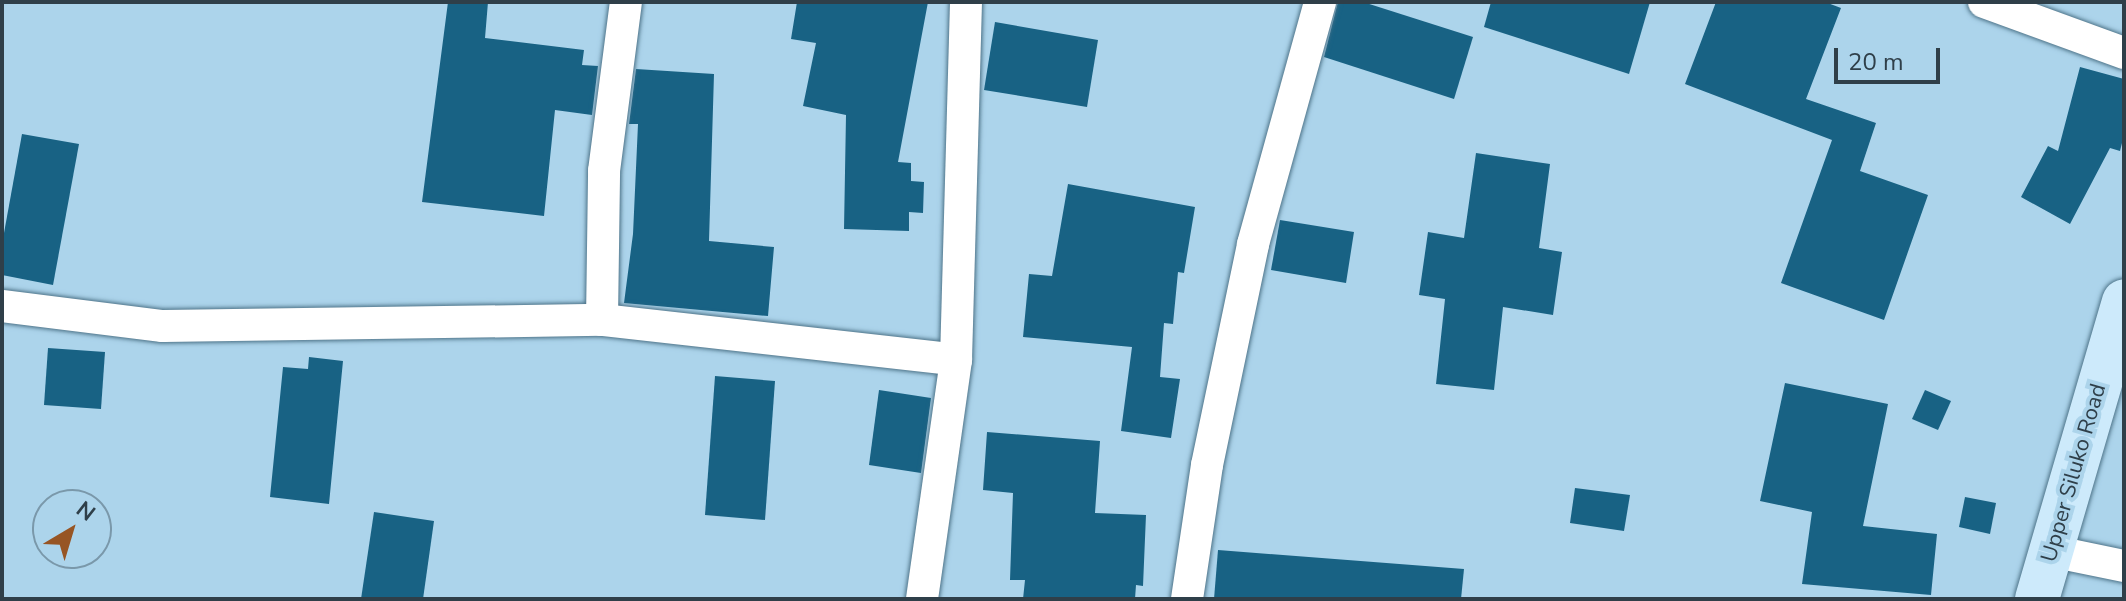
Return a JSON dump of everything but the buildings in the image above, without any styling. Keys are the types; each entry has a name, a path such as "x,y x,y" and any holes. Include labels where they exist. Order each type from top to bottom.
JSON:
{"main road":[{"name":"Upper Siluko Road","path":"2037,599 2124,301"}],"street":[{"path":"602,320 604,171 626,2"},
{"path":"922,599 956,360 966,2"},
{"path":"1187,599 1207,465 1253,244 1320,2"},
{"path":"1984,2 2124,53"},
{"path":"2,306 163,326 602,320 956,360"},
{"path":"2051,551 2124,566"}]}
